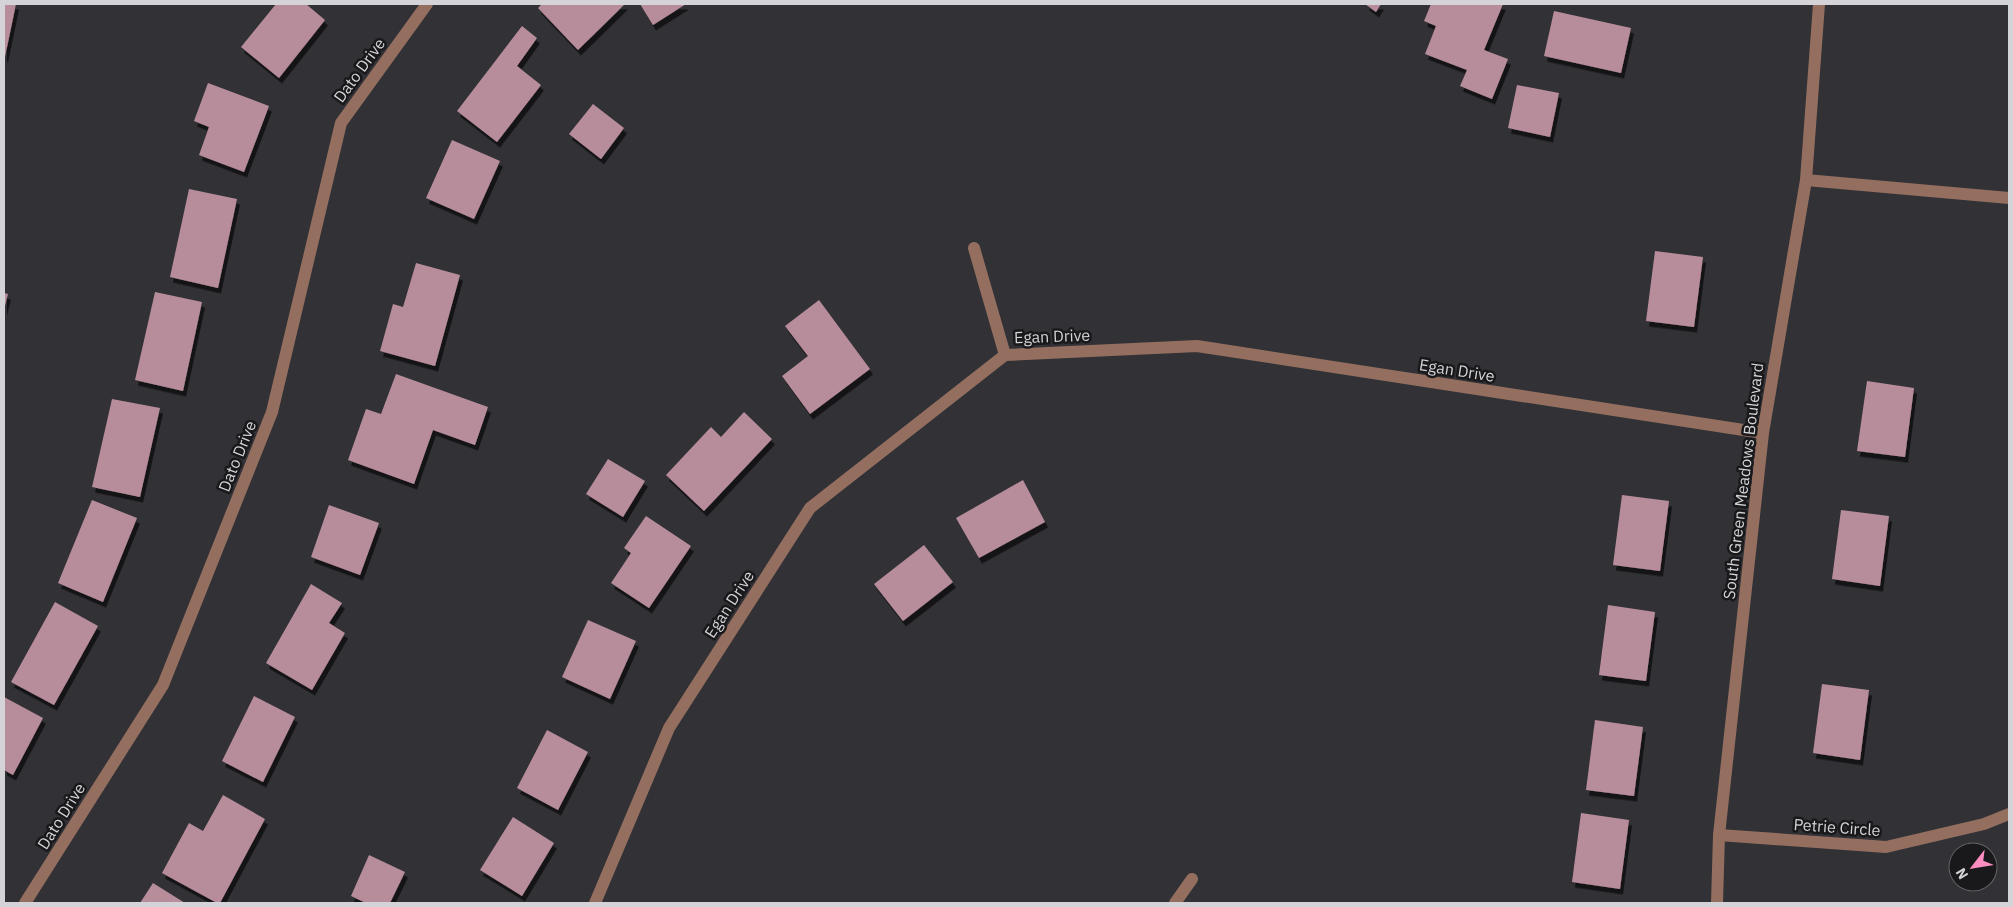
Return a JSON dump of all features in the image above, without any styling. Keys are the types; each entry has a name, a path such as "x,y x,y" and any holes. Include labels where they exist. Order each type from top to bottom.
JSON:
{"street":[{"name":"Dato Drive","path":"25,903 163,685 272,412 341,123 427,4"},
{"name":"South Green Meadows Boulevard","path":"1716,903 1719,835 1762,433 1806,180 1819,4"},
{"path":"1806,180 2009,198"},
{"path":"974,248 1005,355"},
{"name":"Egan Drive","path":"595,903 669,728 810,508 1005,355 1197,346 1762,433"},
{"name":"Petrie Circle","path":"1719,835 1886,847 1984,824 2009,814"},
{"path":"1175,903 1192,879"}],"building":[{"path":"4,4 16,4 5,57 4,56"},
{"path":"276,4 306,4 325,20 279,78 241,47"},
{"path":"542,4 625,4 578,50 538,8"},
{"path":"640,4 686,4 653,25"},
{"path":"1365,4 1381,4 1376,12"},
{"path":"1431,4 1503,4 1484,50 1508,59 1492,99 1460,86 1467,70 1425,54 1436,26 1424,21"},
{"path":"1554,11 1631,28 1621,73 1544,56"},
{"path":"522,26 537,38 517,66 541,85 497,142 457,111"},
{"path":"208,83 269,106 244,172 199,155 209,127 194,121"},
{"path":"1517,85 1559,93 1550,137 1508,128"},
{"path":"593,104 624,128 601,159 569,134"},
{"path":"452,140 500,161 474,219 426,198"},
{"path":"189,189 237,199 218,288 170,277"},
{"path":"1655,251 1703,257 1694,327 1646,321"},
{"path":"416,263 460,275 435,366 380,351 393,304 403,307"},
{"path":"155,292 202,302 183,391 135,380"},
{"path":"4,293 8,294 4,310"},
{"path":"819,300 870,369 810,414 782,376 808,356 785,326"},
{"path":"396,374 488,407 475,445 433,430 414,484 348,460 366,409 381,414"},
{"path":"1867,381 1914,388 1905,457 1857,451"},
{"path":"112,399 160,408 140,497 92,487"},
{"path":"744,412 772,439 704,511 666,475 711,427 721,437"},
{"path":"608,459 645,481 623,517 586,494"},
{"path":"1023,480 1045,522 979,558 956,518"},
{"path":"1622,495 1669,501 1660,571 1613,565"},
{"path":"92,500 137,518 103,602 58,583"},
{"path":"329,505 379,523 360,575 311,557"},
{"path":"1841,510 1889,516 1880,586 1832,579"},
{"path":"646,516 691,546 649,608 611,583 631,553 624,548"},
{"path":"924,545 953,582 903,621 874,584"},
{"path":"311,584 342,603 329,623 345,633 312,690 266,663"},
{"path":"55,602 98,626 54,705 11,682"},
{"path":"1608,605 1655,612 1646,681 1599,675"},
{"path":"588,620 636,641 610,699 562,677"},
{"path":"1822,684 1869,690 1860,760 1813,753"},
{"path":"254,696 295,717 263,782 222,761"},
{"path":"4,697 43,718 13,775 4,770"},
{"path":"1595,720 1643,727 1634,796 1586,790"},
{"path":"547,730 588,752 558,810 517,788"},
{"path":"223,795 265,819 220,903 217,903 162,873 189,823 203,831"},
{"path":"1581,813 1629,820 1620,889 1572,882"},
{"path":"513,817 554,843 522,896 480,870"},
{"path":"369,855 405,872 390,903 366,903 351,896"},
{"path":"153,883 185,903 140,903"}]}
